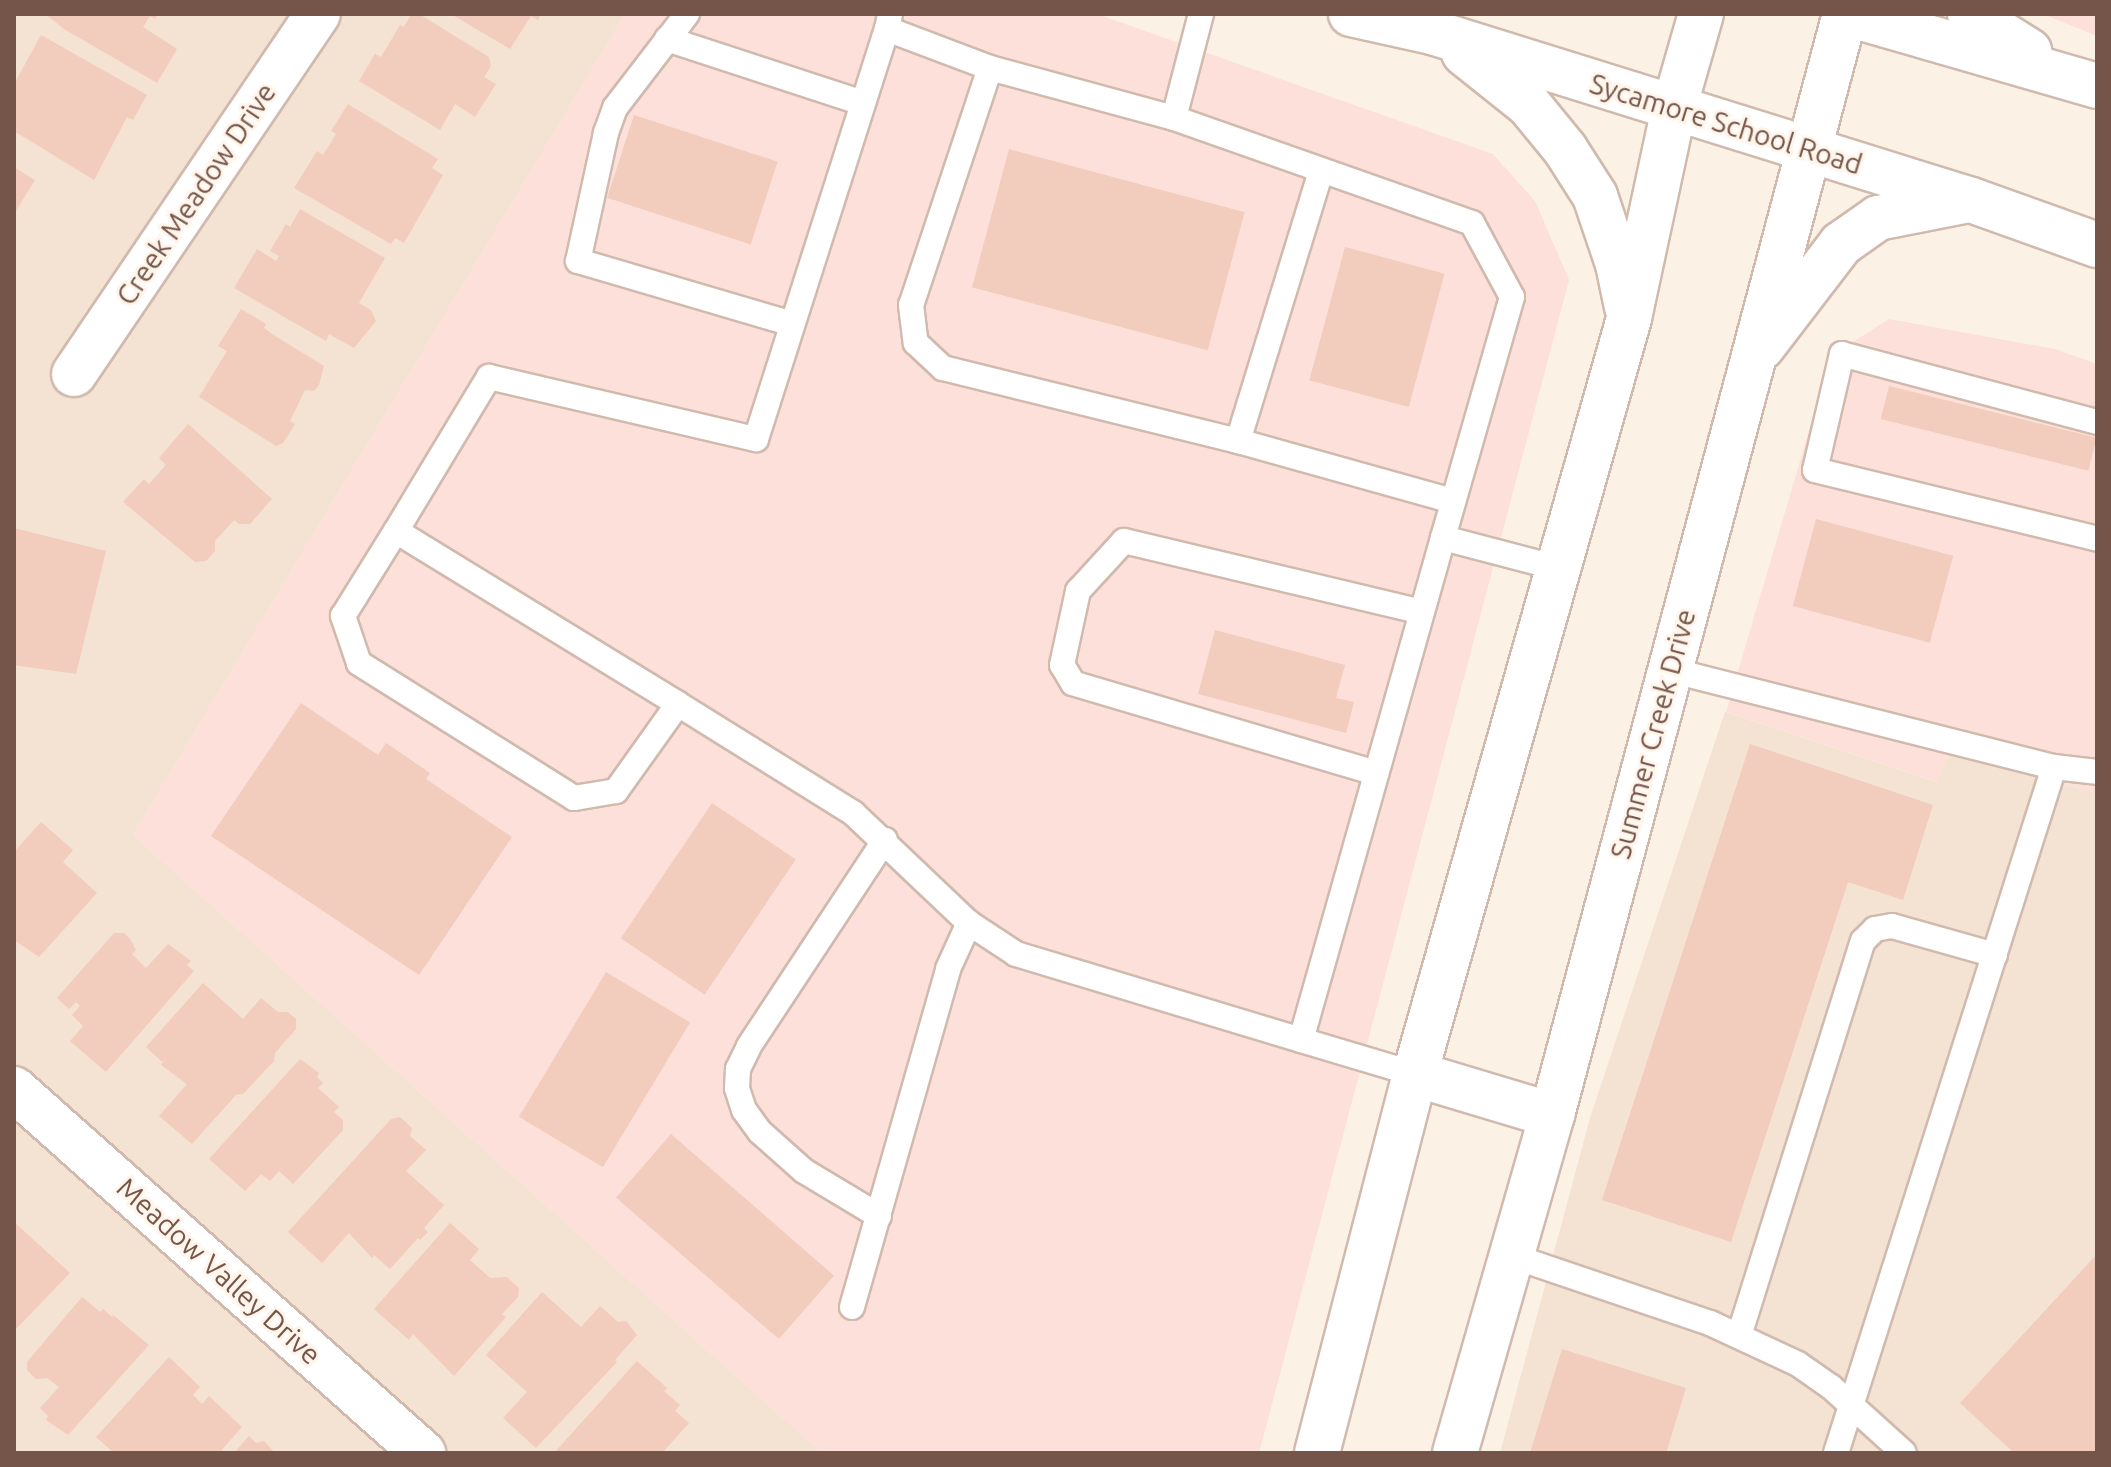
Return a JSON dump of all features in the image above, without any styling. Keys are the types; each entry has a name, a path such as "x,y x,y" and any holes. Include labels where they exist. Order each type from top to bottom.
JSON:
{"main road":[{"name":"Creek Meadow Drive","path":"74,374 318,14"},
{"name":"Sycamore School Road","path":"1351,14 1432,32 1971,200 2097,245"},
{"path":"1317,1453 1415,1074 1629,318 1674,108 1701,14"},
{"path":"1847,14 2084,82"},
{"name":"Summer Creek Drive","path":"1455,1453 1552,1115 1847,14"},
{"path":"1970,14 2084,82"},
{"path":"1432,32 1483,65 1529,105 1565,149 1595,196 1618,264 1629,318"},
{"path":"1753,358 1801,300 1841,244 1850,237 1878,218 1971,200"},
{"path":"1415,1074 1552,1115"},
{"name":"Meadow Valley Drive","path":"14,1089 423,1453"}],"lane":[{"path":"687,14 615,108 606,133 578,261 792,324"},
{"path":"1174,118 1201,14"},
{"path":"678,704 616,791 574,798 359,663 343,616 489,377 756,439 888,18 990,68 1174,118 1472,223 1512,297 1301,1040"},
{"path":"667,39 863,103"},
{"path":"990,68 911,305 916,343 943,368 1238,441 1453,501"},
{"path":"1238,441 1321,171"},
{"path":"2097,422 1842,354 1815,470 2097,539"},
{"path":"396,531 853,813 885,840 969,923 1016,954 1415,1074"},
{"path":"1443,538 1558,568"},
{"path":"1376,773 1073,683 1062,665 1078,591 1124,541 1422,612"},
{"path":"1670,670 2054,767 2097,772"},
{"path":"1836,1453 2054,767"},
{"path":"879,1216 804,1171 760,1132 744,1110 737,1088 738,1069 749,1046 885,840"},
{"path":"852,1307 948,969 969,923"},
{"path":"1739,1336 1863,941 1875,929 1892,926 1995,955"},
{"path":"1512,1256 1739,1336 1798,1364 1851,1404 1904,1453"}],"shaded area":[{"path":"14,14 625,14 133,835 822,1453 14,1453"},
{"path":"625,14 1097,14 1493,154 1535,201 1569,280 1259,1453 822,1453 133,835"},
{"path":"2043,14 2097,14 2097,36"},
{"path":"1889,319 2055,349 2097,364 2097,793 1949,754 1937,782 1726,712 1831,356"},
{"path":"1725,712 1936,782 1949,754 2097,793 2097,1453 1500,1453 1590,1118"}],"building":[{"path":"45,14 158,14 155,19 150,16 143,27 177,49 157,83 64,29"},
{"path":"411,14 419,14 489,57 491,66 484,77 496,84 475,117 455,104 440,130 359,81 375,54 381,57 400,25 404,27"},
{"path":"451,14 541,14 538,20 531,16 510,49"},
{"path":"41,35 147,95 133,120 127,117 94,180 14,131 14,84"},
{"path":"348,104 438,159 432,168 443,175 404,243 395,238 391,244 294,188 317,151 323,155 336,134 331,131"},
{"path":"634,115 778,162 751,244 607,198"},
{"path":"1009,149 1245,212 1208,350 972,287"},
{"path":"14,167 35,180 14,214"},
{"path":"300,209 385,258 359,303 371,310 376,321 354,348 329,334 326,341 234,288 257,249 276,261 279,256 270,251 286,224 290,227"},
{"path":"1345,247 1444,274 1409,407 1309,380"},
{"path":"241,309 266,324 264,328 275,336 324,366 319,385 314,391 305,390 290,421 295,424 283,443 276,446 199,397 227,351 218,346"},
{"path":"1889,386 2097,438 2088,471 1881,419"},
{"path":"188,424 272,499 250,524 239,524 234,520 215,541 215,551 206,561 195,562 123,502 144,479 149,484 166,465 159,458"},
{"path":"1816,519 1953,556 1930,643 1793,606"},
{"path":"14,528 106,551 76,674 14,665"},
{"path":"1215,630 1345,665 1336,698 1354,702 1346,733 1198,694"},
{"path":"301,703 378,755 386,743 430,773 426,779 512,837 419,975 211,836"},
{"path":"1750,744 1933,805 1903,900 1848,882 1731,1242 1602,1200"},
{"path":"712,803 796,859 705,995 621,938"},
{"path":"41,822 73,850 63,862 97,893 39,957 14,940 14,852"},
{"path":"114,933 124,933 130,939 136,950 132,954 146,968 168,944 191,961 187,965 194,971 106,1072 70,1041 83,1026 72,1015 80,1006 76,1002 69,1009 57,998"},
{"path":"606,972 690,1022 603,1167 519,1117"},
{"path":"203,983 243,1019 261,998 278,1012 288,1012 296,1019 296,1029 275,1053 274,1061 243,1094 236,1095 192,1144 159,1116 187,1084 161,1065 168,1054 162,1062 146,1047"},
{"path":"300,1059 319,1073 317,1077 323,1083 318,1088 339,1107 334,1112 343,1120 343,1130 293,1184 279,1171 270,1181 261,1174 245,1191 209,1159"},
{"path":"400,1117 412,1128 410,1136 426,1150 406,1171 444,1205 424,1228 428,1232 420,1240 418,1238 390,1269 374,1255 372,1258 349,1233 322,1263 288,1232 391,1119"},
{"path":"671,1134 834,1276 779,1339 616,1197"},
{"path":"14,1222 70,1273 14,1331"},
{"path":"450,1223 479,1249 470,1260 490,1278 507,1277 519,1288 518,1297 502,1314 506,1317 454,1376 413,1334 409,1340 374,1309"},
{"path":"2097,1254 2097,1453 2014,1453 1960,1403"},
{"path":"542,1292 581,1327 600,1306 618,1322 626,1321 637,1335 615,1360 617,1362 536,1448 503,1418 527,1392 486,1355"},
{"path":"82,1297 100,1312 103,1309 113,1315 149,1345 68,1435 46,1420 48,1416 40,1408 59,1387 47,1378 36,1379 27,1370 27,1362"},
{"path":"1562,1349 1686,1388 1666,1453 1530,1453"},
{"path":"169,1357 200,1387 193,1395 202,1404 209,1396 242,1427 219,1453 114,1453 96,1437"},
{"path":"637,1361 667,1388 664,1391 680,1405 675,1411 689,1423 662,1453 554,1453"},
{"path":"249,1436 256,1443 264,1441 275,1453 234,1453"}]}
